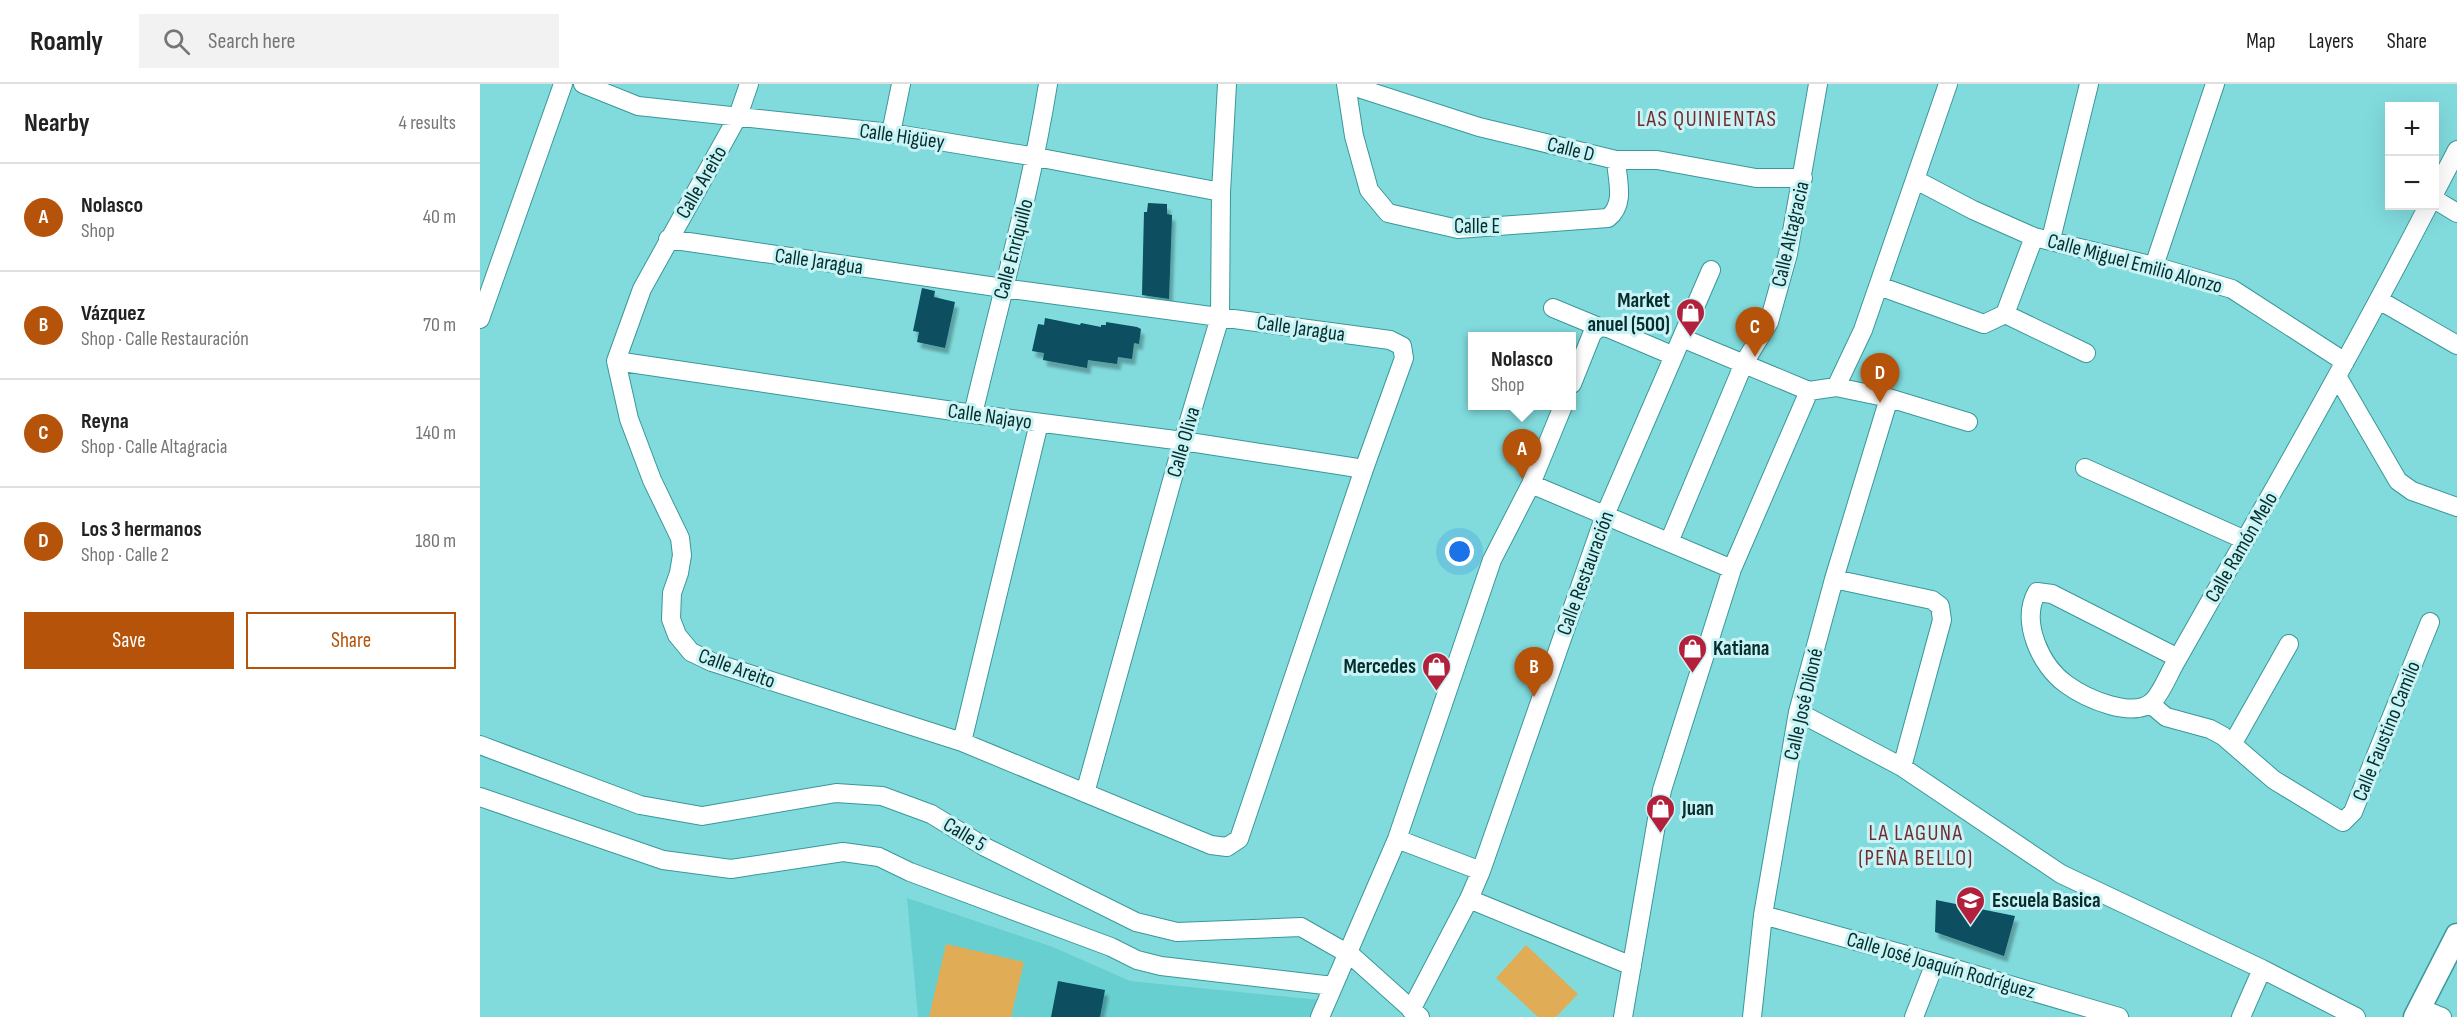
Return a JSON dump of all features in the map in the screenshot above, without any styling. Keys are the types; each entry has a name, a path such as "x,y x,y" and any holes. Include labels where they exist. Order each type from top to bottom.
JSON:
{"street":[{"path":"480,320 563,84"},
{"name":"Calle Higüey","path":"583,84 638,106 891,133 1036,157 1221,192"},
{"name":"Calle Areito","path":"748,84 738,116 642,289 616,361 633,429 652,480 680,538 682,555 672,593 670,619 677,635 691,652 712,662 962,742 1212,845 1227,847"},
{"path":"891,133 901,84"},
{"name":"Calle Enriquillo","path":"972,414 1036,157 1048,84"},
{"name":"Calle Oliva","path":"1085,793 1220,317 1221,192 1227,84"},
{"name":"Calle D","path":"1346,84 1479,127 1616,160 1657,160 1756,178 1803,178"},
{"name":"Calle E","path":"1346,84 1354,136 1369,190 1388,213 1458,229 1608,218 1615,212 1619,202 1616,160"},
{"name":"Calle Altagracia","path":"1669,542 1744,363 1768,322 1788,254 1818,84"},
{"path":"1836,387 1863,330 1917,180 1948,84"},
{"path":"1879,286 1984,324 2006,314 2042,238 2089,84"},
{"path":"2154,266 2215,84"},
{"path":"2439,184 2457,150"},
{"name":"Calle Miguel Emilio Alonzo","path":"1917,180 1973,210 2042,238 2154,266 2232,290 2341,369 2398,481 2412,491 2457,507"},
{"path":"2439,202 2457,213"},
{"name":"Calle Ramón Melo","path":"2153,701 2341,369 2426,210"},
{"name":"Calle Jaragua","path":"668,239 1003,288 1390,340 1402,346 1404,358 1364,469 1239,839 1227,847"},
{"name":"Calle Restauración","path":"1415,1014 1481,871 1605,515 1711,270"},
{"path":"2379,300 2457,345"},
{"path":"1553,308 1674,356"},
{"path":"2006,314 2086,353"},
{"path":"1576,374 1592,334 1599,327"},
{"path":"1682,338 1809,391 1836,387 1889,398 1968,422"},
{"name":"Calle Najayo","path":"616,361 972,414 1183,441 1364,469"},
{"path":"1623,1017 1662,790 1732,569 1809,391"},
{"name":"Calle José Diloné","path":"1752,1017 1763,915 1798,712 1834,579 1889,398"},
{"path":"1320,1017 1397,840 1492,560 1531,484 1561,410"},
{"path":"962,742 1040,423"},
{"path":"2085,468 2245,540"},
{"path":"1531,484 1732,569"},
{"path":"1834,579 1932,600 1940,606 1942,620 1902,767"},
{"path":"2153,701 2139,709 2123,709 2083,694 2065,684 2049,668 2033,633 2032,601 2037,592 2052,594 2178,658"},
{"name":"Calle Faustino Camilo","path":"2153,701 2152,706 2166,717 2210,729 2233,743 2274,780 2343,822 2353,812 2430,622"},
{"path":"2233,743 2289,644"},
{"path":"1798,712 1902,767 2061,874 2262,969 2356,1017"},
{"name":"Calle 5","path":"480,745 640,805 702,816 836,793 882,796 931,814 985,847 1136,922 1177,932 1301,927 1347,954 1415,1014"},
{"path":"480,796 663,860 731,869 843,852 879,857 910,872 1112,947 1137,960 1161,966 1333,986"},
{"path":"1397,840 1481,871"},
{"path":"1469,899 1632,966"},
{"name":"Calle José Joaquín Rodríguez","path":"1763,915 2119,1017"},
{"path":"2442,1017 2418,1012 2457,935"},
{"path":"1914,1017 1935,963"},
{"path":"2241,1017 2262,969"}],"shaded area":[{"path":"907,898 1053,947 1130,981 1320,1000 1311,1017 918,1017"},
{"path":"946,944 1024,962 1011,1017 929,1017"},
{"path":"1526,945 1578,994 1556,1017 1538,1017 1496,978"}],"building":[{"path":"1148,203 1167,204 1167,214 1172,215 1169,299 1142,295 1144,212 1147,212"},
{"path":"922,288 935,291 934,297 955,302 945,348 917,342 919,332 913,331"},
{"path":"1045,318 1080,325 1081,323 1101,327 1101,325 1106,325 1106,322 1137,327 1141,329 1139,344 1134,343 1132,359 1118,357 1117,364 1088,360 1087,368 1043,360 1044,353 1032,351 1038,324 1044,325"},
{"path":"1936,900 2015,916 2004,956 1935,932"},
{"path":"1058,981 1105,990 1100,1017 1051,1017"}],"place":[{"name":"Market anuel (500)","path":"1691,338"},
{"name":"Reyna","path":"1755,357"},
{"name":"Los 3 hermanos","path":"1880,403"},
{"name":"Nolasco","path":"1522,479"},
{"name":"Katiana","path":"1692,674"},
{"name":"Mercedes","path":"1437,692"},
{"name":"Vázquez","path":"1534,697"},
{"name":"Juan","path":"1661,834"},
{"name":"Escuela Basica","path":"1971,926"}],"district":[{"name":"LAS QUINIENTAS","path":"1707,118"},
{"name":"LA LAGUNA (PEÑA BELLO)","path":"1916,844"}]}
